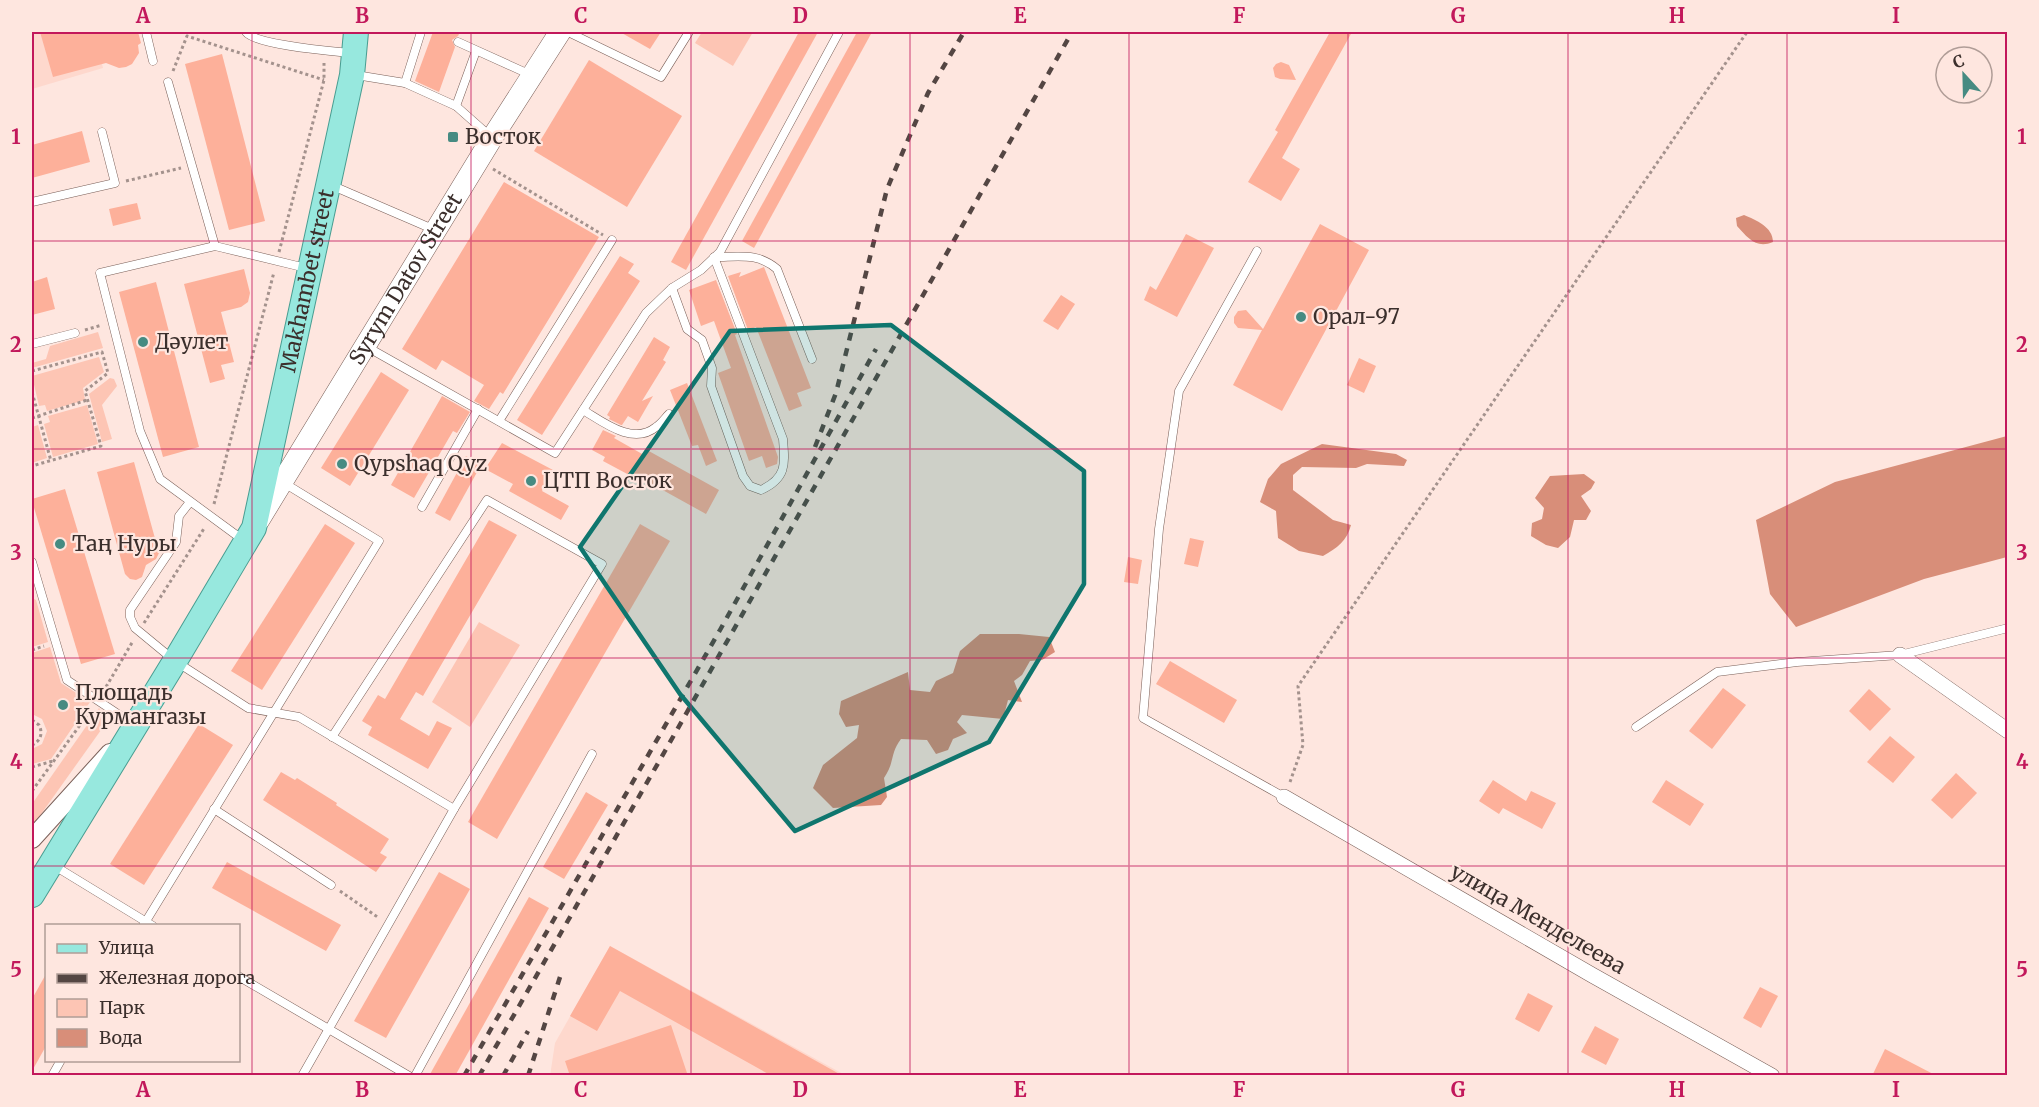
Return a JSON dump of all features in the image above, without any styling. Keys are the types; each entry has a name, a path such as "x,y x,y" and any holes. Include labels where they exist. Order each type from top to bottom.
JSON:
{"main road":[{"name":"Syrym Datov Street","path":"250,535 492,138 560,32"},
{"name":"Makhambet street","path":"32,895 41,867 136,725 250,535 310,269 354,53"}],"street":[{"path":"1900,655 2007,731"},
{"path":"32,839 136,725"},
{"name":"улица Менделеева","path":"1284,797 1772,1076"}],"lane":[{"path":"146,32 153,61"},
{"path":"246,32 254,38 354,53 405,83 456,106 492,138"},
{"path":"405,83 421,32"},
{"path":"568,32 661,76 689,32"},
{"path":"365,346 555,453 646,313 672,288 701,270 720,252 838,32"},
{"path":"458,42 533,75"},
{"path":"456,106 476,51"},
{"path":"168,82 215,246"},
{"path":"32,202 115,183 102,132"},
{"path":"328,184 436,230"},
{"path":"499,422 612,240"},
{"path":"250,535 211,517 160,479 140,431 100,273 215,246 310,269"},
{"path":"1257,251 1179,391 1159,529 1143,718 1284,797"},
{"path":"672,288 687,329 702,340 712,368 711,386 743,476 750,486 761,490 772,485 780,477 785,462 783,439 714,257"},
{"path":"714,257 754,257 766,260 777,268 812,359"},
{"path":"32,344 75,333"},
{"path":"422,507 478,410"},
{"path":"583,410 624,433 641,434 655,429 669,414"},
{"path":"41,867 148,924 214,809 379,541 282,482"},
{"path":"302,1076 454,809 602,564 487,500 332,737"},
{"path":"190,502 178,516 176,542 130,610 130,617 135,628 175,661 248,708 299,717 454,809"},
{"path":"32,562 67,680 136,725"},
{"path":"1636,727 1717,672 1797,662 1900,655 2007,628"},
{"path":"415,1076 592,754"},
{"path":"214,809 331,885"},
{"path":"240,977 409,1076"},
{"path":"52,1076 60,1062"}],"path":[{"path":"1284,797 1303,745 1298,686 1747,32"},
{"path":"168,82 187,36 324,80"},
{"path":"32,791 98,701 211,517 324,80 325,50"},
{"path":"479,160 612,240"},
{"path":"115,183 192,165"},
{"path":"75,333 112,322"},
{"path":"32,371 102,352 108,373 86,391 101,447 32,466"},
{"path":"32,392 51,462"},
{"path":"32,418 87,400"},
{"path":"32,720 39,724 42,732 39,740 32,745"},
{"path":"32,767 54,760"},
{"path":"331,885 388,924"}],"highlighted area":[{"path":"891,325 1084,471 1084,584 989,742 795,831 680,694 580,547 730,331"}],"shaded area":[{"path":"32,32 94,32 103,68 32,89"},
{"path":"610,946 845,1075 550,1076 555,1043"}],"green space":[{"path":"702,32 753,32 733,66 695,43"},
{"path":"98,332 103,348 32,368 32,363 46,359 50,346"},
{"path":"99,357 104,372 83,388 85,400 47,411 45,405 39,406 32,376"},
{"path":"110,378 114,379 117,386 102,405 112,439 102,442 89,394"},
{"path":"87,405 98,444 53,457 44,424 50,422 48,416"},
{"path":"38,425 47,458 32,463 32,427"},
{"path":"32,598 36,600 48,642 32,647"},
{"path":"479,622 520,645 470,727 432,702"},
{"path":"50,647 61,683 90,702 51,759 32,764 32,749 42,744 47,731 42,719 32,714 32,653"},
{"path":"99,708 106,723 34,824 32,804"}],"water":[{"path":"1744,215 1767,228 1773,242 1762,244 1749,238 1737,226 1736,218"},
{"path":"2007,436 2007,557 1924,579 1796,627 1770,594 1756,520 1835,482"},
{"path":"1322,444 1396,454 1407,460 1404,466 1367,464 1356,468 1302,467 1293,475 1293,490 1333,520 1351,525 1341,544 1323,556 1299,551 1278,538 1276,511 1260,502 1268,479 1281,464"},
{"path":"1584,474 1595,482 1591,489 1581,496 1591,511 1586,520 1574,520 1570,537 1558,548 1546,545 1531,536 1532,523 1542,519 1544,508 1535,498 1550,476"},
{"path":"980,634 1049,637 1055,652 1042,660 1030,661 1022,675 1014,681 1022,702 1008,700 1003,719 962,715 957,722 967,733 953,739 948,750 936,754 927,740 901,739 884,778 887,797 881,805 833,808 813,788 823,765 857,738 859,725 846,727 839,714 841,701 908,672 910,690 930,692 936,681 953,673 960,651"}],"building":[{"path":"40,32 138,32 141,43 138,45 139,53 132,64 126,67 119,68 106,63 53,77"},
{"path":"433,32 460,32 452,40 455,47 439,92 415,81"},
{"path":"620,32 661,32 650,49"},
{"path":"799,32 818,32 686,270 671,262"},
{"path":"857,32 872,32 754,248 742,241"},
{"path":"1330,32 1352,32 1282,158 1300,169 1281,201 1248,182 1278,132 1275,130"},
{"path":"222,54 265,221 229,230 185,64"},
{"path":"589,60 682,116 627,207 534,151"},
{"path":"1281,62 1289,65 1296,80 1275,77 1273,68"},
{"path":"82,131 90,162 32,178 32,145"},
{"path":"504,182 599,237 503,394 500,392 489,409 474,401 484,385 442,360 436,370 402,349"},
{"path":"137,203 141,219 113,226 109,209"},
{"name":"Орал-97","path":"1320,224 1369,250 1282,411 1233,385 1262,330 1238,328 1234,323 1234,317 1238,311 1246,310 1263,329"},
{"path":"1186,234 1214,248 1177,317 1144,300 1150,286 1156,290"},
{"path":"620,256 634,264 628,273 640,281 542,435 517,420"},
{"path":"764,267 811,388 797,393 802,406 789,411 756,327 748,330 728,276 741,272 739,277"},
{"path":"244,269 250,293 248,302 241,307 221,312 234,362 221,365 225,379 210,383 184,284"},
{"path":"47,277 55,309 32,315 32,282"},
{"path":"716,280 737,334 735,335 778,457 777,464 766,468 762,456 749,461 718,373 731,368 714,321 701,326 689,290"},
{"path":"156,282 199,447 163,457 119,292"},
{"path":"1061,295 1075,304 1058,330 1043,321"},
{"path":"654,337 670,347 663,360 666,362 642,401 653,396 638,422 628,416 621,425 609,419 607,415"},
{"path":"1359,358 1376,366 1364,393 1347,385"},
{"path":"381,372 409,390 350,486 321,468"},
{"path":"687,383 717,461 706,466 698,445 692,446 670,390"},
{"path":"442,396 470,412 457,433 453,431 414,498 391,485"},
{"path":"603,430 644,455 647,450 719,490 706,514 632,473 631,476 603,461 605,457 592,450"},
{"path":"502,443 553,470 542,491 569,506 561,520 509,491 513,484 485,469"},
{"path":"466,456 481,465 450,521 435,513"},
{"path":"134,462 159,553 156,559 146,565 142,577 136,580 130,579 125,574 97,472"},
{"path":"65,489 115,654 81,664 32,501 32,499"},
{"path":"489,520 517,535 423,696 416,692 400,719 429,736 437,721 452,728 428,769 368,735 372,727 362,721 378,695 385,699"},
{"path":"325,524 355,543 262,690 231,671"},
{"path":"640,524 670,541 497,839 468,822"},
{"path":"1190,538 1204,541 1198,567 1184,564"},
{"path":"1128,557 1142,560 1138,584 1124,582"},
{"path":"1170,661 1237,700 1224,723 1156,684"},
{"path":"1723,688 1746,705 1712,749 1689,731"},
{"path":"1869,689 1891,709 1870,731 1849,711"},
{"path":"199,724 233,745 144,885 110,864"},
{"path":"1890,736 1915,757 1893,783 1867,762"},
{"path":"281,772 295,780 297,778 389,839 380,853 387,857 376,872 263,800"},
{"path":"1956,773 1977,793 1952,819 1931,800"},
{"path":"1493,780 1526,801 1531,791 1556,803 1542,829 1503,808 1499,814 1479,801"},
{"path":"1666,780 1704,804 1690,826 1652,802"},
{"path":"586,792 608,805 564,879 543,867"},
{"path":"227,862 341,925 326,951 212,888"},
{"path":"439,872 470,889 386,1038 354,1021"},
{"path":"529,897 549,908 455,1076 429,1076"},
{"path":"610,946 843,1076 772,1076 620,991 597,1031 570,1016"},
{"path":"45,976 45,1048 32,1071 32,999"},
{"path":"1760,987 1778,996 1761,1028 1743,1018"},
{"path":"1528,993 1553,1006 1539,1032 1515,1019"},
{"path":"671,1025 688,1076 570,1076 565,1061"},
{"path":"1595,1026 1619,1039 1606,1065 1581,1052"},
{"path":"1885,1049 1937,1076 1872,1076"}],"railway":[{"path":"815,447 836,393 887,189 928,93 964,32"},
{"path":"479,1076 1072,32"},
{"path":"464,1076 720,630 876,349"},
{"path":"528,1076 561,974"},
{"path":"503,1076 528,1031"}],"place":[{"name":"Восток","path":"453,137"},
{"name":"Орал-97","path":"1301,317"},
{"name":"Дәулет","path":"143,342"},
{"name":"Qypshaq Qyz","path":"342,464"},
{"name":"ЦТП Восток","path":"531,481"},
{"name":"Таң Нуры","path":"60,544"},
{"name":"Площадь Курмангазы","path":"63,705"}]}
